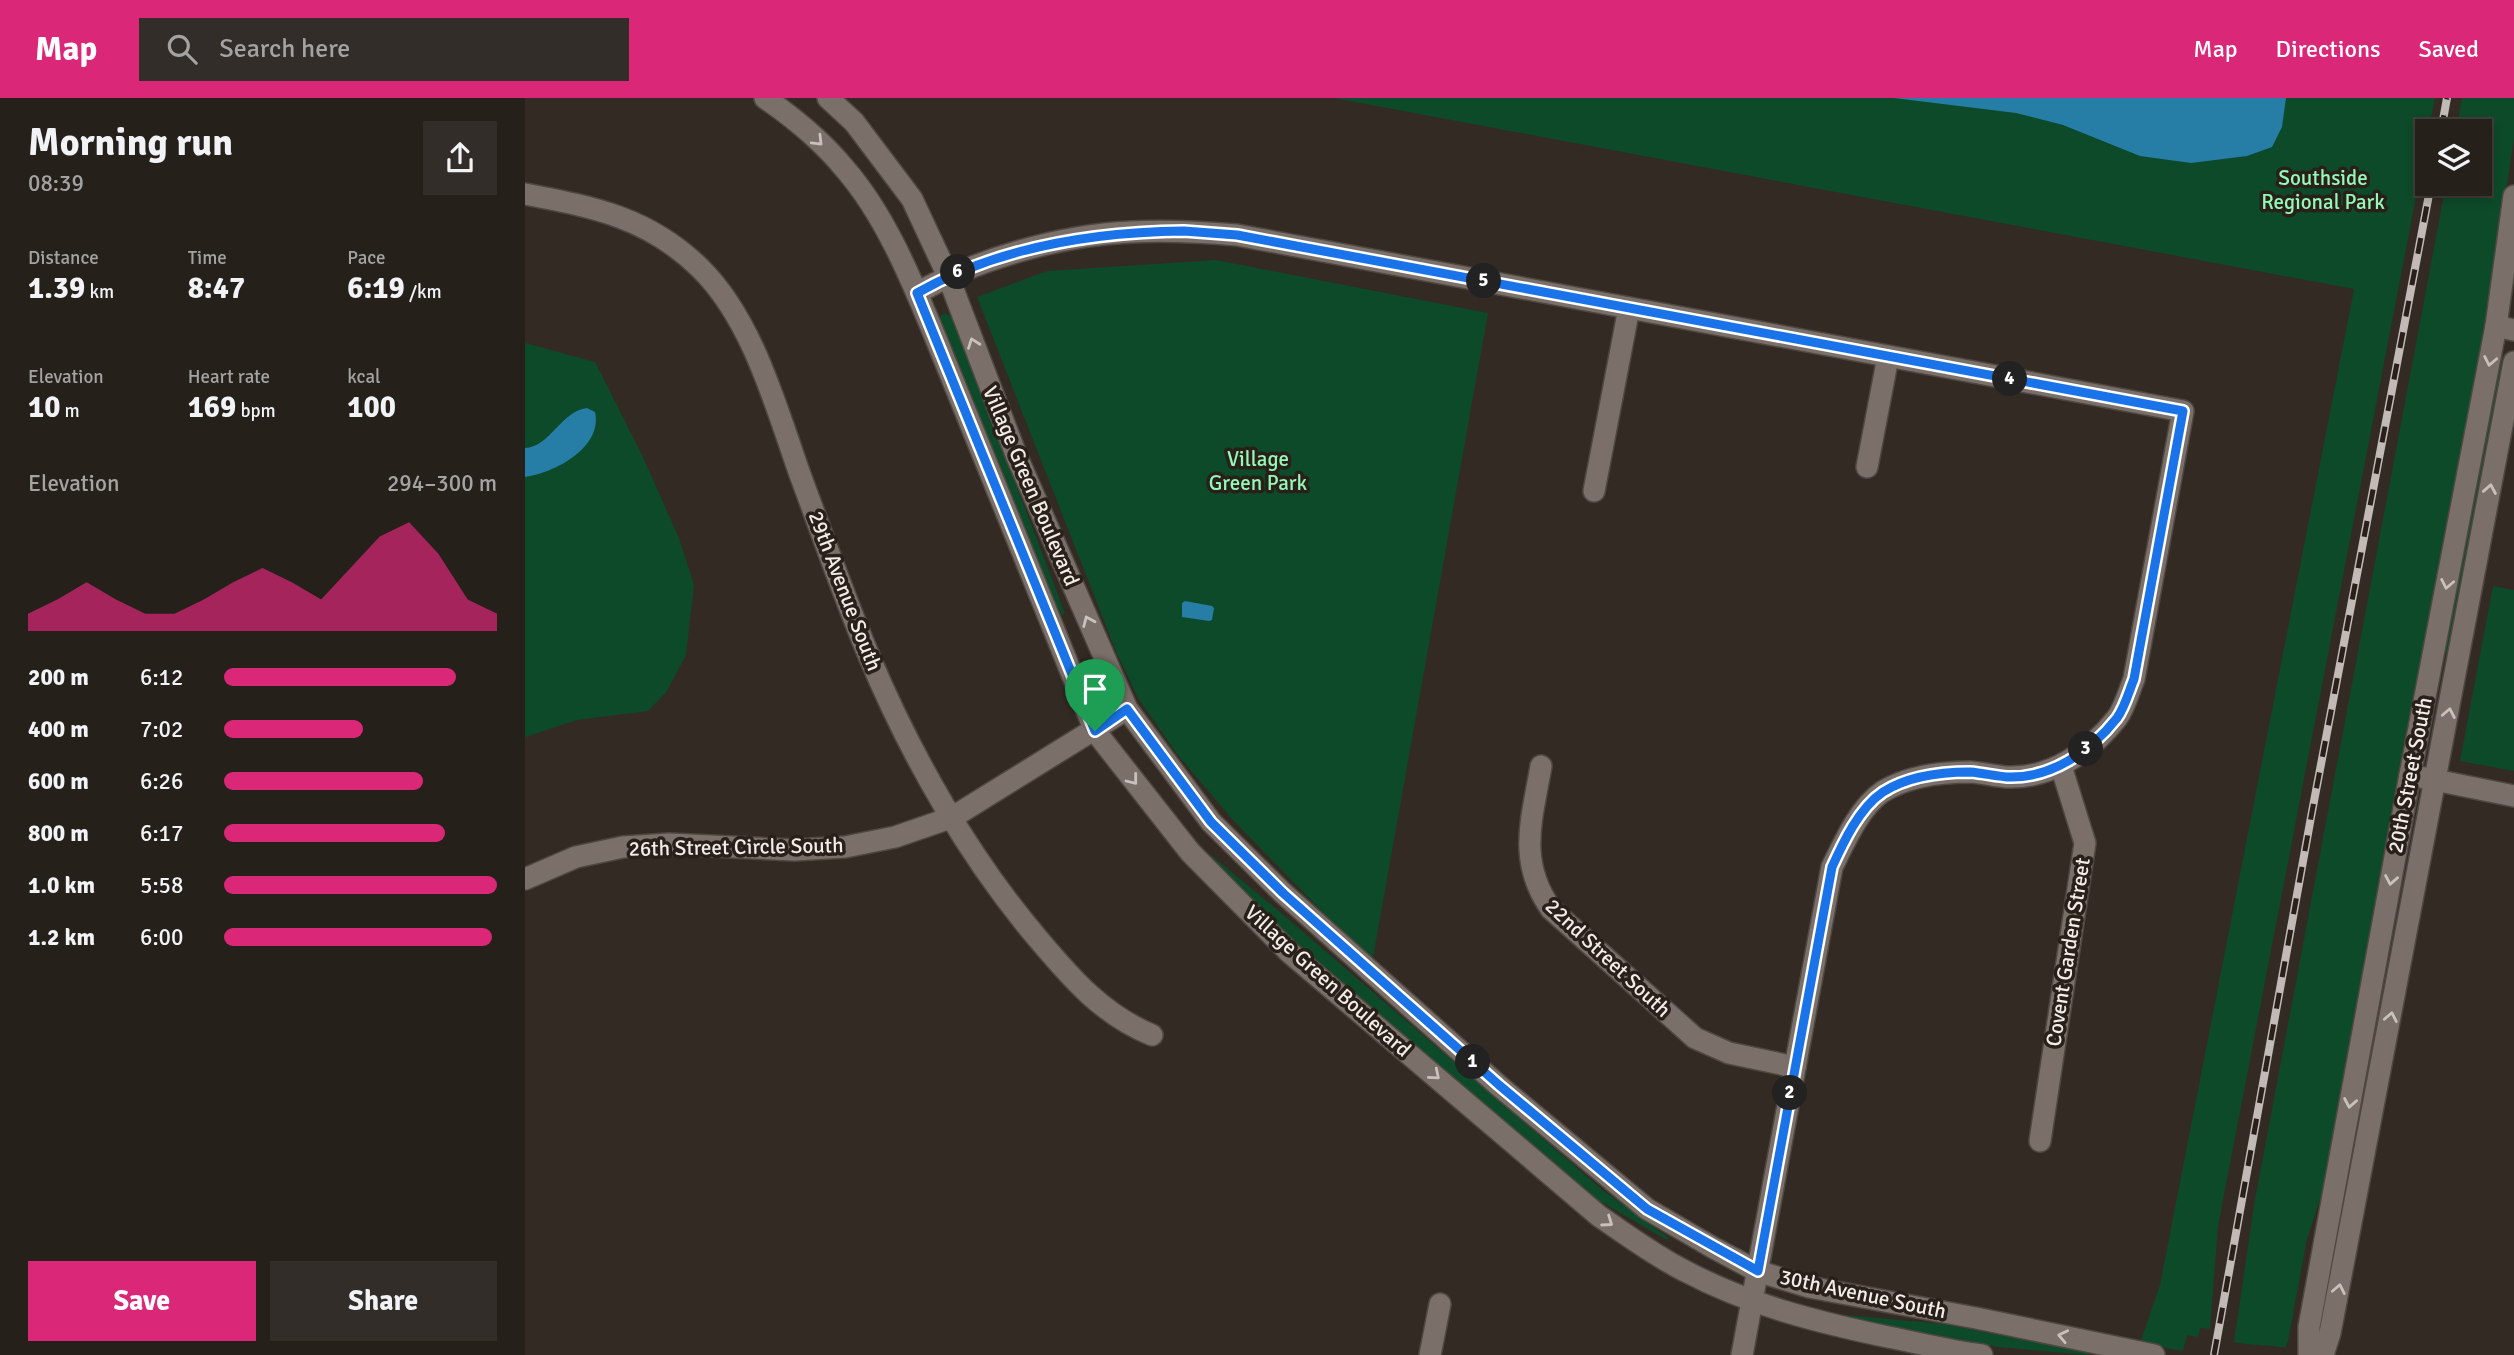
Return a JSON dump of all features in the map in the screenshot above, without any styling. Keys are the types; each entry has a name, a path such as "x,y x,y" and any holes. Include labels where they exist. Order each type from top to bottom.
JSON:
{"street":[{"name":"Village Green Boulevard","path":"765,98 811,134 846,170 877,215 917,293 1095,731 1190,852 1289,952 1599,1216 1685,1272 1752,1302 1830,1325 1982,1355"},
{"name":"Village Green Boulevard","path":"828,98 854,122 912,199 948,275 1017,457 1127,709 1211,822 1283,893"},
{"name":"29th Avenue South","path":"525,194 611,212 658,234 700,268 733,307 759,364 869,657 914,752 978,862 1071,978 1115,1017 1152,1035"},
{"name":"20th Street South","path":"2309,1355 2309,1327 2410,775 2505,328 2514,196"},
{"path":"917,293 948,275 1008,254 1072,240 1129,232 1184,231 1237,235 2183,411 2134,679 2118,717 2088,748 2061,766 2036,774 2009,777 1971,772 1923,775 1882,793 1851,826 1832,867 1742,1355"},
{"path":"1594,491 1629,308"},
{"path":"1867,467 1888,357"},
{"name":"20th Street South","path":"2323,1355 2330,1333 2384,1053 2514,362"},
{"name":"26th Street Circle South","path":"525,879 576,857 623,847 669,844 794,850 845,847 895,837 953,817 1127,709"},
{"name":"22nd Street South","path":"1541,766 1530,834 1530,865 1538,891 1551,909 1695,1038 1729,1053 1795,1067"},
{"name":"Covent Garden Street","path":"2040,1141 2085,844 2061,766"},
{"path":"2410,775 2514,796"},
{"name":"30th Avenue South","path":"1283,893 1499,1085 1647,1209 1758,1271 1830,1291 2154,1355"},
{"path":"2360,1048 2384,1053"},
{"path":"1430,1355 1440,1304"}],"green space":[{"name":"Southside Regional Park","path":"1334,98 2435,98 2431,119 2415,119 2416,196 2218,1226 2210,1329 2200,1328 2198,1337 2187,1335 2183,1351 2140,1343 2160,1285 2354,289"},
{"path":"2462,98 2514,98 2514,138 2486,327 2322,1193 2307,1239 2288,1341 2285,1348 2234,1342 2254,1205 2444,196 2492,196 2492,119 2458,119"},
{"name":"Village Green Park","path":"1216,260 1488,313 1372,963 1232,819 1177,754 1138,698 1117,654 977,297 1047,271"},
{"path":"945,313 952,317 1065,613 1062,615 1034,565 938,322 939,317"},
{"path":"525,343 595,362 642,455 679,538 694,585 686,655 667,691 648,711 577,720 525,737"},
{"path":"2504,364 2445,671 2449,602 2496,368"},
{"path":"2493,586 2514,590 2514,771 2460,761"},
{"path":"1211,855 1605,1192 1669,1238 1667,1240 1586,1193 1251,903 1209,858"},
{"path":"1845,1315 1943,1324 2088,1352 2088,1355 1998,1347 1844,1318"}],"water":[{"path":"1894,98 2286,98 2282,127 2272,147 2247,156 2191,163 2140,156 2063,125 2016,113"},
{"path":"587,408 595,412 595,425 592,437 584,447 562,464 525,477 525,448 542,442 570,415"},
{"path":"1185,601 1212,606 1212,620 1182,617 1182,603"}],"railway":[{"path":"2443,119 2447,98"},
{"path":"2214,1355 2311,817 2429,196"}],"route":[{"path":"1184,231 1237,235 2183,411 2134,679 2118,717 2088,748 2061,766 2036,774 2009,777 1971,772 1923,775 1882,793 1851,826 1832,867 1758,1271 1647,1209 1499,1085 1283,893 1211,822 1127,709 1095,731 917,293 948,275 1008,254 1072,240 1129,232 1184,231"}]}
